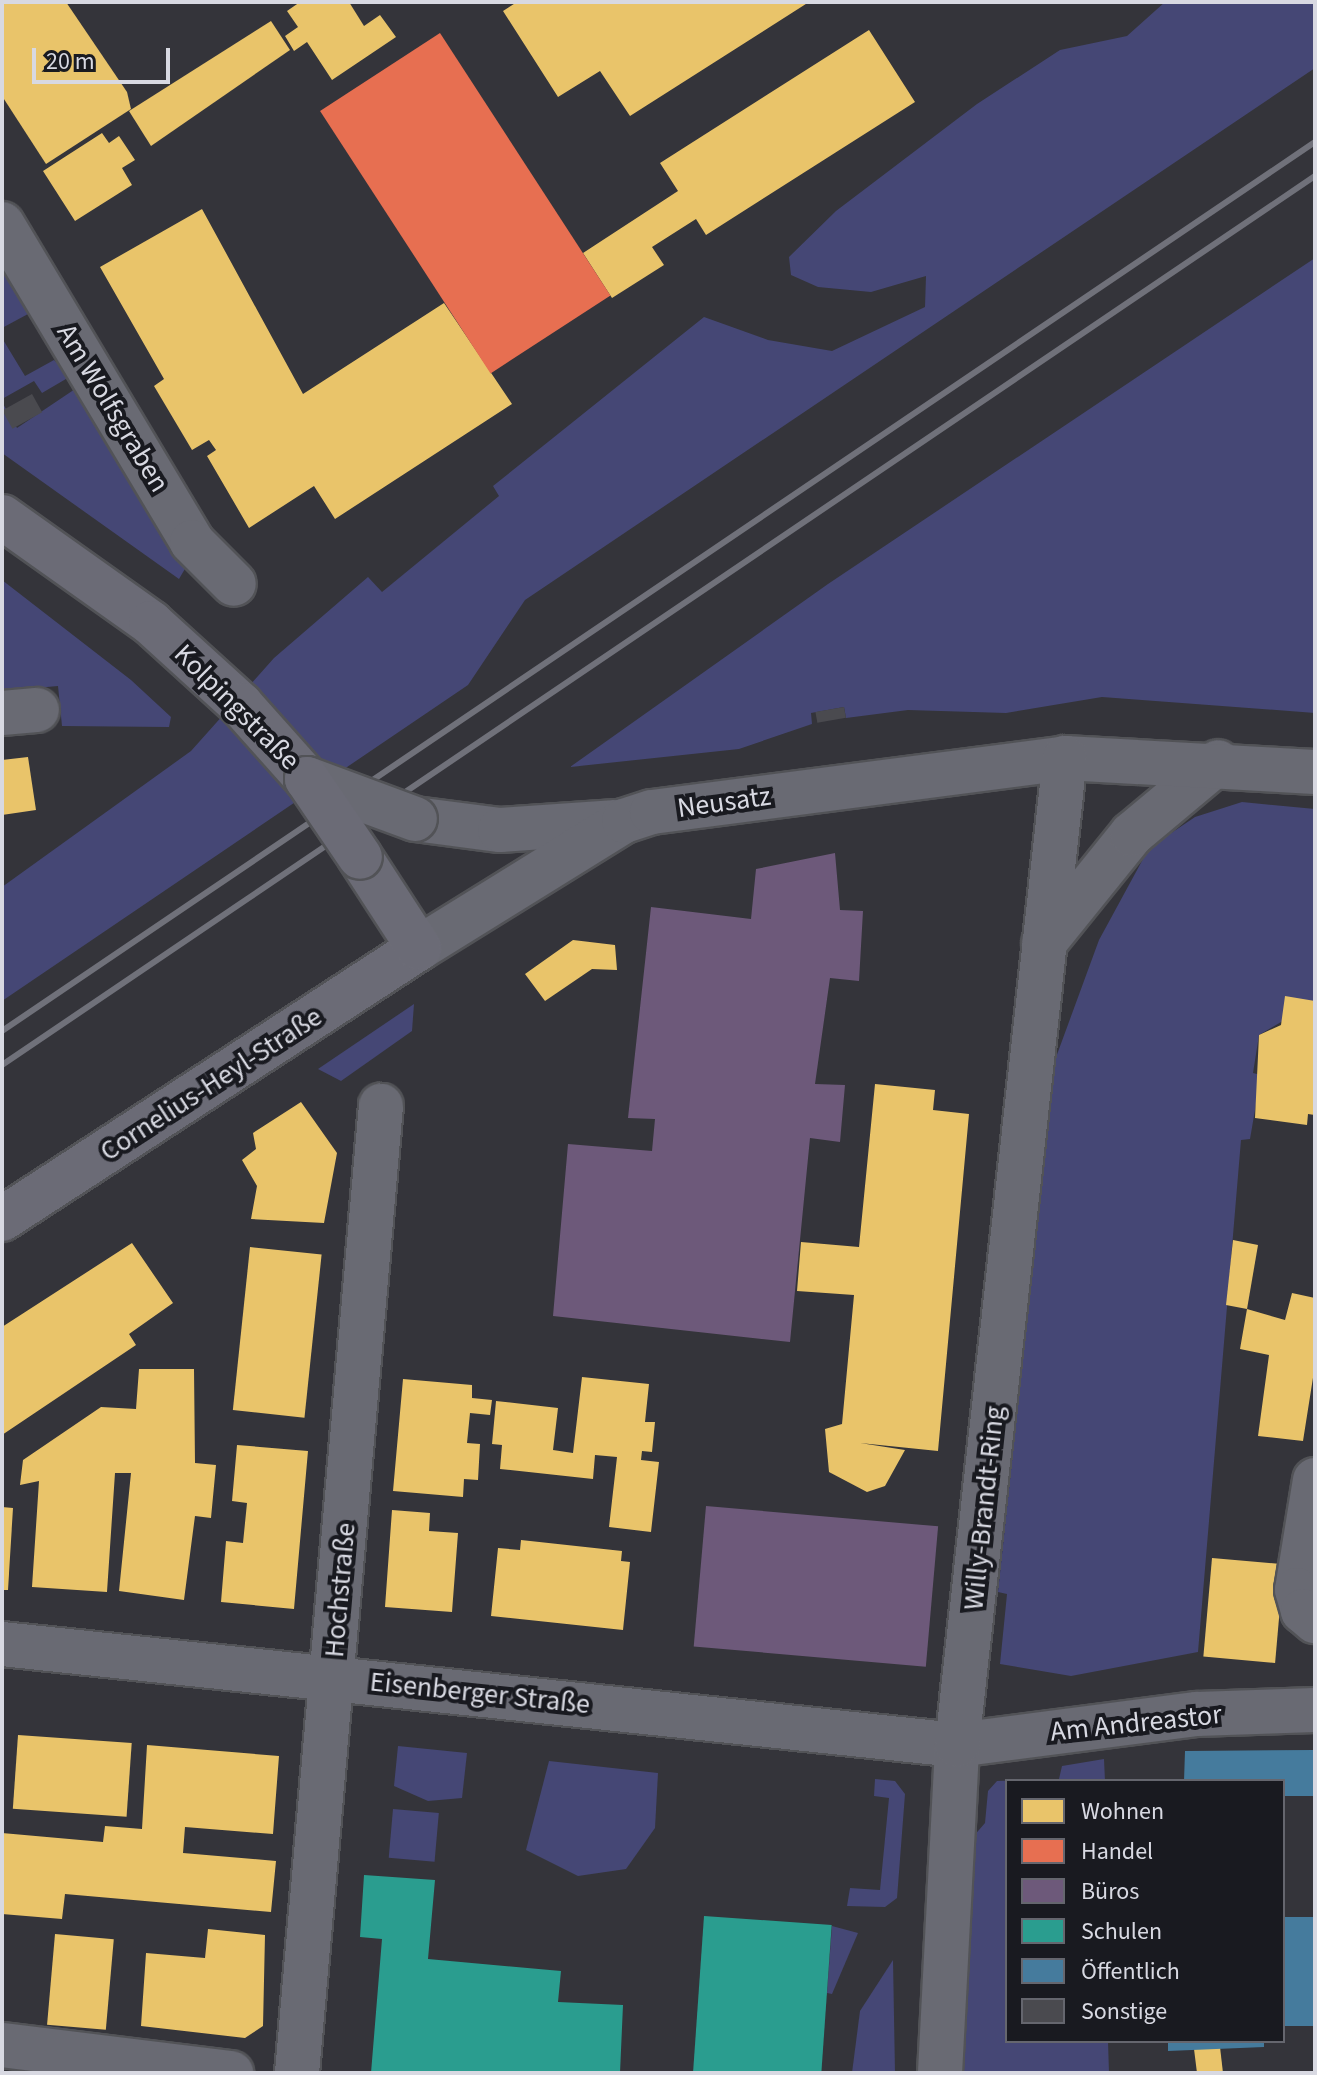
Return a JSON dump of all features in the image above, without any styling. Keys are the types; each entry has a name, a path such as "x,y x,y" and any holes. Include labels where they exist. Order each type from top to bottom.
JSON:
{"main road":[{"name":"Kolpingstraße","path":"2,517 151,623 241,705 307,779 419,948"},
{"name":"Cornelius-Heyl-Straße","path":"2,1219 419,948"}],"street":[{"name":"Am Wolfsgraben","path":"2,224 192,542 234,584"},
{"path":"1065,758 1218,762 1315,772"},
{"name":"Neusatz","path":"419,948 624,821 1065,758"},
{"name":"Willy-Brandt-Ring","path":"940,2073 957,1745 1065,758"},
{"path":"1043,945 1132,834 1218,762"},
{"path":"307,779 415,819 500,830 624,821"},
{"name":"Hochstraße","path":"297,2073 381,1106"},
{"path":"1315,1480 1297,1590 1303,1611 1315,1621"},
{"name":"Eisenberger Straße","path":"2,1644 957,1745"},
{"name":"Am Andreastor","path":"957,1745 1197,1714 1315,1710"},
{"path":"2,2045 231,2073"}],"shaded area":[{"path":"1165,2 1315,2 1315,68 525,600 468,685 2,1001 2,887 191,751 274,658 368,577 382,592 499,496 493,486 704,317 768,340 832,351 925,307 926,276 871,292 818,287 791,275 789,257 836,211 977,104 1060,50 1127,36"},
{"path":"1315,258 1315,713 1102,697 1006,713 908,710 846,718 844,707 811,713 812,724 739,749 570,767 828,584"},
{"path":"2,270 28,314 2,328"},
{"path":"2,338 25,376 54,360 71,376 42,393 34,381 2,399"},
{"path":"84,383 189,562 179,579 2,453 2,402 17,428"},
{"path":"2,580 131,680 171,717 169,727 62,726 58,686 2,691"},
{"path":"1242,802 1315,809 1315,1002 1259,1035 1253,1073 1261,1075 1250,1139 1241,1140 1198,1652 1071,1676 1000,1664 1007,1594 998,1592 1055,1060 1099,940 1149,848 1195,817"},
{"path":"414,1004 412,1031 341,1081 318,1069"},
{"path":"398,1746 467,1753 462,1798 428,1801 394,1786"},
{"path":"1104,1759 1105,1779 1059,1779 1062,1766"},
{"path":"549,1761 658,1773 655,1828 626,1869 578,1876 526,1850"},
{"path":"875,1779 895,1781 905,1794 897,1898 885,1907 847,1906 850,1888 880,1890 889,1798 874,1796"},
{"path":"997,1781 1005,1781 1005,2043 1108,2043 1109,2073 963,2073 972,1838 985,1823 988,1791"},
{"path":"393,1809 439,1813 435,1862 389,1858"},
{"path":"832,1926 858,1933 832,1994 827,1993"},
{"path":"893,1960 895,2073 852,2073 860,2011"}],"building: Wohnen":[{"path":"2,2 66,2 127,92 131,109 46,164 2,96"},
{"path":"300,2 349,2 364,26 380,15 396,37 332,80 307,42 294,51 285,36 298,27 287,11"},
{"path":"517,2 809,2 630,116 600,71 558,97 503,11"},
{"path":"271,21 290,50 151,146 129,111"},
{"path":"869,30 915,102 706,235 696,219 652,247 664,265 612,298 583,253 678,191 660,163"},
{"path":"102,133 109,143 119,136 135,160 122,168 132,185 75,221 43,171"},
{"path":"202,209 303,394 444,303 512,404 335,519 314,486 249,528 207,456 216,450 209,440 192,450 154,386 164,379 100,267"},
{"path":"28,757 36,810 2,815 2,760"},
{"path":"573,940 615,945 617,970 592,969 545,1001 525,974"},
{"path":"1285,996 1315,1001 1315,1115 1308,1114 1307,1125 1255,1118 1259,1035 1281,1025"},
{"path":"875,1084 935,1090 933,1110 969,1114 938,1451 860,1443 905,1450 885,1486 867,1492 829,1472 825,1429 842,1424 854,1295 797,1291 801,1242 859,1247"},
{"path":"301,1102 337,1153 324,1223 251,1219 257,1186 242,1160 256,1149 253,1133"},
{"path":"1233,1240 1258,1245 1247,1309 1226,1305"},
{"path":"132,1243 173,1303 129,1334 136,1345 2,1435 2,1327"},
{"path":"250,1247 322,1255 304,1418 233,1410"},
{"path":"1292,1293 1315,1298 1315,1365 1303,1441 1258,1436 1269,1355 1240,1349 1247,1309 1285,1320"},
{"path":"139,1369 194,1369 195,1463 216,1465 211,1518 195,1516 184,1600 119,1591 131,1473 115,1473 107,1592 32,1587 39,1481 20,1485 23,1460 101,1407 136,1409"},
{"path":"582,1377 649,1384 645,1422 655,1422 652,1452 642,1451 641,1460 659,1462 651,1532 609,1527 617,1457 595,1455 593,1479 500,1469 502,1445 492,1444 496,1401 558,1408 553,1450 573,1453"},
{"path":"403,1379 472,1385 472,1398 492,1400 490,1415 470,1413 467,1443 480,1444 478,1480 464,1479 463,1497 393,1491"},
{"path":"237,1445 308,1451 294,1609 221,1602 226,1541 243,1543 247,1503 232,1501"},
{"path":"2,1507 13,1508 8,1590 2,1590"},
{"path":"392,1510 430,1513 429,1531 458,1533 452,1612 385,1607"},
{"path":"737,1523 762,1526 756,1573 731,1570"},
{"path":"521,1540 622,1551 621,1561 630,1562 623,1630 491,1616 498,1548 520,1550"},
{"path":"1212,1558 1284,1564 1275,1663 1203,1657"},
{"path":"18,1735 132,1743 127,1817 13,1809"},
{"path":"147,1745 279,1756 273,1834 185,1827 183,1853 276,1861 271,1912 65,1894 62,1919 2,1914 2,1833 103,1842 105,1826 142,1829"},
{"path":"208,1929 265,1935 263,2026 245,2038 141,2026 146,1953 205,1958"},
{"path":"55,1934 114,1939 106,2030 47,2025"},
{"path":"1220,2047 1223,2073 1197,2073 1194,2049"}],"building: Handel":[{"path":"440,33 610,296 491,373 320,111"}],"building: Büros":[{"path":"835,853 840,910 863,911 859,981 830,978 815,1084 845,1085 840,1142 810,1138 790,1342 553,1316 568,1144 652,1151 655,1119 628,1118 651,907 751,919 756,869"},
{"path":"706,1506 938,1526 926,1667 694,1646"}],"building: Schulen":[{"path":"364,1875 435,1880 428,1959 561,1971 558,2002 623,2005 620,2073 371,2073 382,1939 360,1937"},
{"path":"704,1916 832,1925 821,2073 693,2073"}],"building: Öffentlich":[{"path":"1315,1750 1315,1796 1285,1796 1285,1779 1184,1779 1185,1751"},
{"path":"1285,1917 1315,1917 1315,2026 1285,2026"},
{"path":"1168,2043 1264,2043 1264,2047 1168,2051"}],"building: Sonstige":[{"path":"32,394 42,412 12,429 2,410"},
{"path":"844,707 846,718 817,723 815,712"}],"railway":[{"path":"2,1031 1315,142"},
{"path":"2,1065 1315,176"}]}
